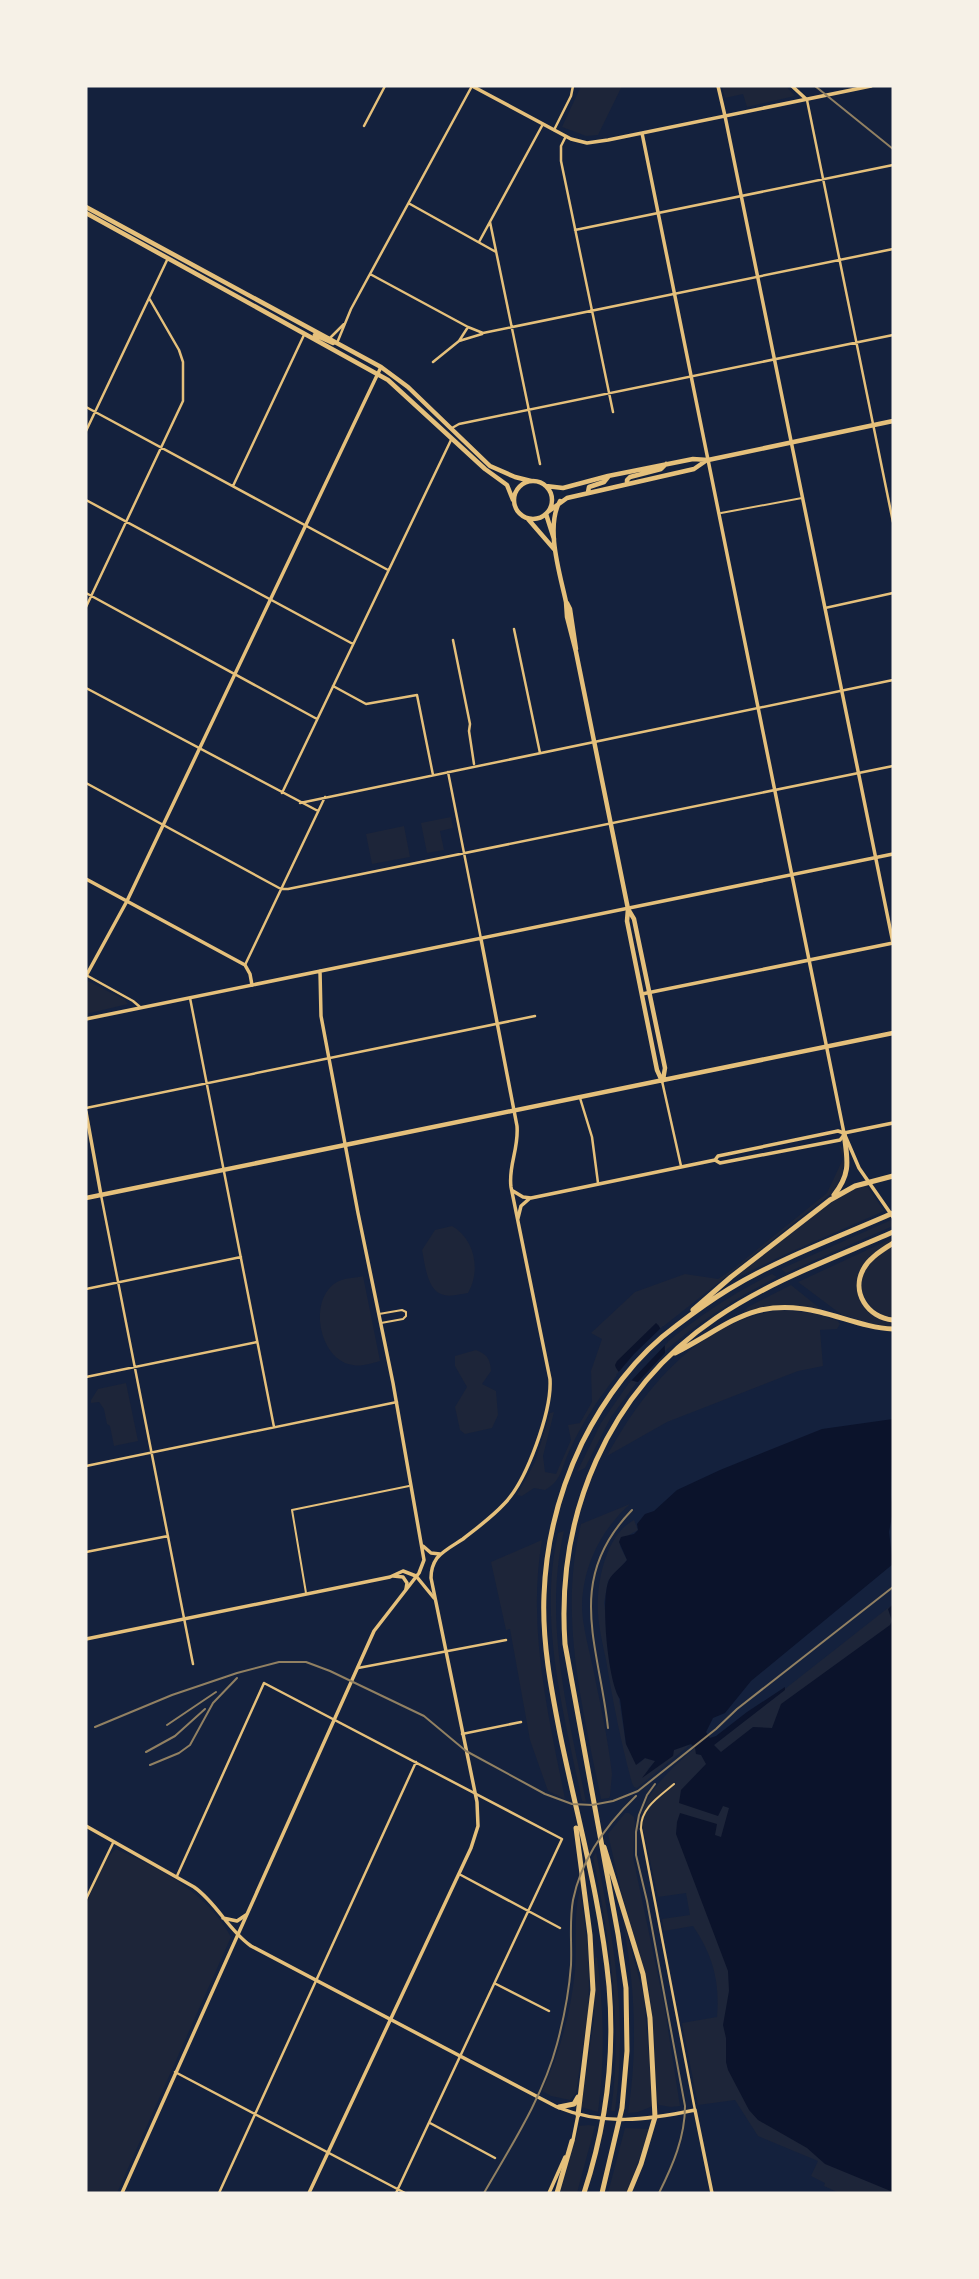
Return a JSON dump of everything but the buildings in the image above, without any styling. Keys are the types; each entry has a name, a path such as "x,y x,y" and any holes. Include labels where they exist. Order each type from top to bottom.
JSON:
{"highway":[{"path":"830,1200 842,1183 848,1166 845,1133"},
{"path":"584,2193 600,2138 606,2100 610,2009 606,1965 593,1891 554,1704 545,1644 544,1593 548,1551 563,1487 595,1420 630,1371 675,1326 731,1277 830,1200 850,1188 893,1176"},
{"path":"675,1326 727,1290 792,1258 893,1215"},
{"path":"602,2193 617,2139 623,2101 627,2051 626,1988 565,1644 563,1605 569,1544 583,1490 607,1438 636,1393 669,1356 718,1317 758,1292 893,1232"},
{"path":"893,1243 869,1261 859,1285 863,1302 871,1311 880,1317 893,1320"},
{"path":"669,1356 735,1318 772,1308 805,1309 870,1326 893,1329"},
{"path":"575,1807 593,1990 578,2115"},
{"path":"598,1829 610,1862 647,1995 655,2117 629,2193"},
{"path":"559,2107 574,2104 581,2087"},
{"path":"557,2193 572,2141"}],"main road":[{"path":"472,86 576,141 593,142 871,86"},
{"path":"642,994 893,943 719,86"},
{"path":"792,86 806,99"},
{"path":"642,133 845,1133 856,1162 893,1215"},
{"path":"86,207 381,367 408,387 490,466 546,486 563,488 666,464 693,459 708,460 893,421"},
{"path":"86,213 388,380 506,485 517,511 555,546"},
{"path":"287,326 337,343"},
{"path":"86,976 127,901 381,367"},
{"path":"527,519 539,519 560,502 588,492 694,468 708,460"},
{"path":"627,484 630,477 661,470 666,464"},
{"path":"588,492 591,486 604,482 608,476"},
{"path":"513,500 521,485 531,481"},
{"path":"546,486 552,495 552,506 548,513 549,528 566,602 568,626 576,652 628,909 634,919 666,1068 662,1081"},
{"path":"555,546 554,515 560,502"},
{"path":"86,1018 893,854"},
{"path":"86,879 245,965 253,985"},
{"path":"628,909 626,921 657,1070 662,1081"},
{"path":"309,2193 471,1848 478,1826 475,1792 461,1734 431,1570 442,1553 485,1522 514,1492 530,1465 548,1399 550,1379 511,1190 511,1169 518,1141 515,1111 481,939"},
{"path":"122,2193 376,1627 416,1576 424,1560 397,1402 320,1005 320,971"},
{"path":"86,1198 893,1033"},
{"path":"86,1110 101,1195"},
{"path":"511,1190 531,1198 681,1168 715,1160 718,1156 838,1130 845,1133 893,1123"},
{"path":"715,1160 720,1163 840,1140 845,1133"},
{"path":"518,1219 521,1206 531,1198"},
{"path":"423,1546 432,1553 442,1553"},
{"path":"86,1639 391,1576 403,1571 416,1576 435,1600"},
{"path":"391,1576 403,1577 407,1583 406,1589"},
{"path":"86,1826 177,1876 205,1895 237,1935 251,1946 559,2107 578,2115 619,2121 695,2110 712,2193"},
{"path":"221,1917 237,1921 246,1914"},
{"path":"549,2193 572,2141 578,2115"}],"street":[{"path":"364,126 385,86"},
{"path":"337,343 370,274 472,86"},
{"path":"554,130 573,86"},
{"path":"806,99 893,522"},
{"path":"479,242 542,124"},
{"path":"566,136 561,146 561,161 613,412"},
{"path":"575,230 893,165"},
{"path":"409,203 496,252"},
{"path":"490,222 540,464"},
{"path":"459,341 483,333 893,249"},
{"path":"86,431 168,258"},
{"path":"370,274 483,333"},
{"path":"86,607 183,401 183,362 149,298"},
{"path":"329,339 344,324"},
{"path":"433,362 459,341 468,327"},
{"path":"233,486 304,335"},
{"path":"450,429 459,424 893,335"},
{"path":"86,407 388,570"},
{"path":"282,793 452,438"},
{"path":"86,500 353,644"},
{"path":"86,593 317,719"},
{"path":"825,608 893,593"},
{"path":"514,629 540,752"},
{"path":"453,640 470,724 475,766"},
{"path":"300,803 893,680"},
{"path":"333,686 366,704 417,695 433,775"},
{"path":"86,688 318,811"},
{"path":"86,783 281,889 288,889 893,766"},
{"path":"449,772 481,939"},
{"path":"245,965 325,797"},
{"path":"86,976 140,1007"},
{"path":"190,998 274,1427"},
{"path":"86,1110 535,1016"},
{"path":"662,1081 681,1168"},
{"path":"580,1098 592,1137 598,1185"},
{"path":"101,1195 193,1664"},
{"path":"86,1289 241,1257"},
{"path":"86,1377 257,1342"},
{"path":"86,1466 397,1402"},
{"path":"86,1552 168,1536"},
{"path":"356,1669 506,1640"},
{"path":"177,1876 264,1683 562,1839 397,2191"},
{"path":"461,1734 521,1722"},
{"path":"219,2193 416,1762"},
{"path":"641,1829 695,2110"},
{"path":"86,1899 113,1843"},
{"path":"459,1874 560,1928"},
{"path":"495,1984 549,2011"},
{"path":"176,2073 405,2193"},
{"path":"429,2123 495,2158"}],"lane":[{"path":"719,514 803,498"},
{"path":"379,1314 402,1310 406,1312 403,1318 380,1323"},
{"path":"306,1594 292,1510 411,1486"},
{"path":"641,1829 641,1820 649,1807 674,1784"}],"shaded area":[{"path":"581,86 622,86 598,135 586,136 562,127"},
{"path":"722,86 786,86 795,96 747,107 743,94 725,98"},
{"path":"451,817 453,828 440,831 444,850 427,853 421,823"},
{"path":"404,826 410,857 372,864 366,834"},
{"path":"88,981 125,1000 128,1004 86,1014"},
{"path":"839,1145 843,1148 844,1166 833,1192 650,1337 594,1407 554,1483 545,1490 534,1488 522,1496 517,1495 535,1462 550,1413 554,1412 543,1456 545,1472 556,1474 571,1440 568,1425 580,1423 592,1402 591,1371 602,1339 591,1333 635,1292 685,1274 718,1279 733,1269 827,1193 843,1159"},
{"path":"866,1185 884,1211 736,1278 827,1206"},
{"path":"891,1220 893,1226 786,1273 781,1269"},
{"path":"452,1226 471,1247 475,1266 468,1293 447,1296 438,1293 430,1283 422,1250 435,1230"},
{"path":"893,1238 893,1241 867,1261 858,1295 870,1313 881,1320 893,1322 893,1327 842,1315 798,1282"},
{"path":"893,1245 893,1318 869,1305 862,1289 862,1280 870,1262"},
{"path":"772,1274 777,1277 719,1311 665,1351 665,1344 703,1315"},
{"path":"363,1276 380,1361 356,1365 341,1361 332,1353 325,1341 320,1315 328,1290 337,1282"},
{"path":"791,1285 822,1310 782,1306 743,1312 748,1307"},
{"path":"780,1310 814,1313 838,1321 840,1324 837,1329 820,1330 823,1366 798,1371 667,1422 607,1456 638,1406 677,1362 699,1343 724,1328 751,1317"},
{"path":"656,1323 662,1332 665,1353 638,1382 628,1379 616,1368 617,1361"},
{"path":"476,1350 489,1360 491,1371 482,1384 496,1391 498,1415 492,1428 465,1434 460,1430 455,1407 467,1387 455,1366 455,1356"},
{"path":"631,1380 637,1382 611,1417 585,1468 577,1472 601,1423"},
{"path":"126,1383 138,1441 114,1446 104,1409 99,1402 91,1403 91,1400 98,1389"},
{"path":"893,1419 893,1511 889,1532 893,1564 751,1681 725,1713 713,1718 706,1732 710,1738 716,1736 785,1687 785,1690 714,1745 721,1752 753,1727 772,1728 781,1704 890,1625 892,1621 888,1609 893,1604 893,2192 825,2164 807,2148 758,2120 749,2110 728,2070 723,2025 729,1991 728,1971 676,1834 680,1813 717,1824 715,1835 721,1837 729,1808 723,1806 718,1816 679,1803 681,1790 706,1764 691,1744 674,1750 673,1756 642,1778 655,1761 645,1758 636,1765 626,1744 620,1699 609,1659 605,1604 609,1580 627,1560 619,1542 621,1537 634,1534 638,1530 637,1524 645,1514 654,1511 677,1490 822,1429"},
{"path":"630,1504 610,1526 595,1551 585,1579 583,1594 584,1624 612,1774 610,1796 601,1799 581,1697 572,1628 575,1559 581,1524"},
{"path":"634,1520 638,1530 629,1535 620,1546 627,1560 608,1581 604,1603 626,1744 638,1764 645,1758 656,1761 647,1770 666,1760 674,1750 691,1744 637,1788 632,1783 618,1722 598,1604 599,1586 607,1553 618,1534"},
{"path":"564,1531 558,1565 557,1633 560,1667 586,1802 582,1801 561,1701 552,1634 553,1567 558,1533"},
{"path":"542,1540 538,1573 538,1638 546,1702 565,1799 548,1791 530,1740 510,1629 506,1630 491,1562"},
{"path":"893,1604 893,2193 839,2193 811,2176 818,2161 758,2136 735,2100 698,2105 682,2023 717,2017 714,1969 693,1926 664,1931 662,1919 690,1915 686,1893 658,1897 643,1828 638,1829 646,1804 659,1783 695,1748 701,1755"},
{"path":"625,1813 634,1817 633,1857 664,2004 680,2106 659,2105 656,2099 654,2034 649,1989 608,1834"},
{"path":"116,1849 166,1874 196,1895 221,1921 231,1937 117,2193 86,2193 86,1904 103,1866"},
{"path":"596,1852 617,1981 620,2044 615,2111 611,2111 616,2047 613,1983 593,1857"},
{"path":"580,1889 588,1948 588,2012 576,2093 570,2100 542,2091 564,2032 571,2001"},
{"path":"624,1922 644,1997 653,2106 628,2113 634,2018"},
{"path":"597,1957 603,2034 598,2112 581,2107 594,2020"},
{"path":"579,2126 595,2126 577,2193 560,2193"},
{"path":"625,2128 650,2129 627,2193 608,2193"}],"pier":[{"path":"663,1326 668,1342 629,1383 616,1375 634,1354"}],"railway":[{"path":"815,86 893,149"},
{"path":"608,1728 594,1641 592,1588 598,1562 611,1536 632,1510"},
{"path":"95,1727 172,1695 237,1673 279,1662 306,1662 424,1716 466,1751 545,1794 572,1804 592,1805 613,1801 638,1791 737,1709 893,1587"},
{"path":"150,1765 179,1753 190,1745 213,1703 237,1678"},
{"path":"167,1725 216,1692"},
{"path":"146,1752 175,1736 205,1709"},
{"path":"655,1784 639,1815 636,1855 685,2106 677,2151 659,2193"},
{"path":"484,2193 535,2102 551,2064 566,2005 570,1975 572,1908 582,1871 605,1831 636,1796"}]}
